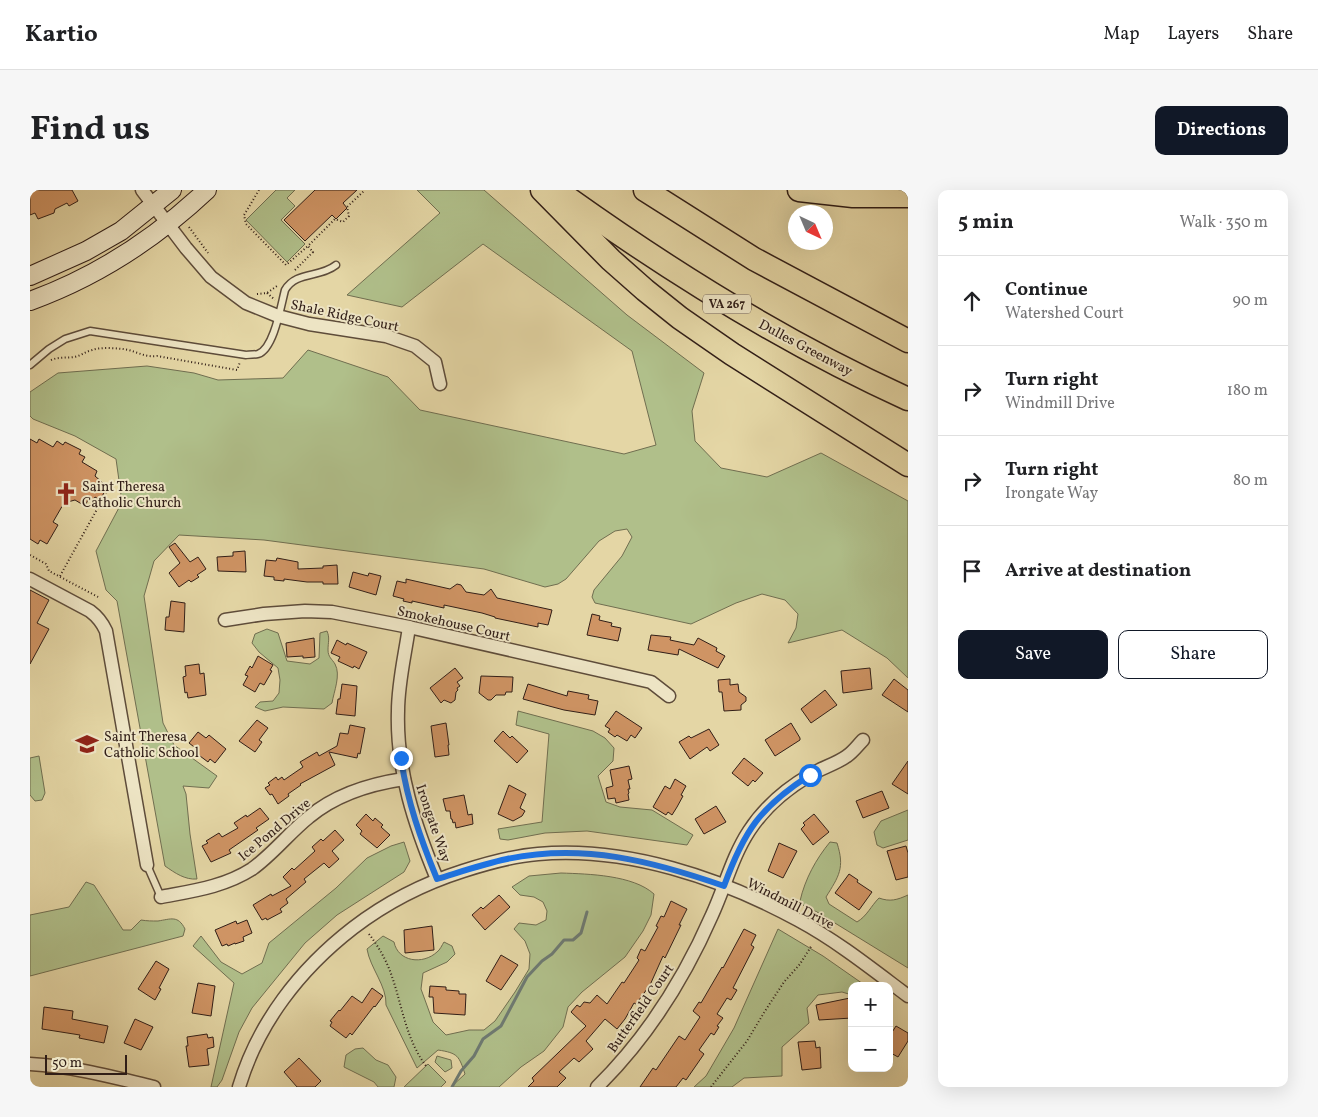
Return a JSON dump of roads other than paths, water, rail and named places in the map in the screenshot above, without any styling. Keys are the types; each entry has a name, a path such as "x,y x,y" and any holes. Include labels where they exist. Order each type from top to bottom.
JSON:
{"highway":[{"path":"542,190 611,260 680,318 732,354 908,465"},
{"name":"Dulles Greenway","path":"557,190 618,234 724,302 825,358 908,398"},
{"path":"645,190 754,259 908,341"},
{"path":"799,190 853,196 908,196"}],"main road":[{"path":"30,276 86,251 114,235 154,206 172,190"},
{"path":"30,301 72,284 132,250 168,224 207,190"}],"street":[{"name":"Shale Ridge Court","path":"142,190 211,277 246,303 278,316 309,324 386,336 415,346 435,362 440,384"},
{"path":"30,579 90,611 103,623 147,865"},
{"name":"Smokehouse Court","path":"225,620 264,614 305,611 332,612 651,682 669,696"},
{"name":"Irongate Way","path":"409,628 400,681 398,711 404,779 416,825 437,879"},
{"name":"Butterfield Court","path":"597,1087 622,1061 644,1033 679,982 696,950 734,860 758,818 786,790 847,756 863,740"},
{"name":"Ice Pond Drive","path":"161,897 215,886 241,875 266,858 316,811 356,790 388,781 404,779"},
{"name":"Windmill Drive","path":"238,1087 254,1047 272,1015 303,974 343,936 387,904 413,890 437,879 508,858 538,854 570,853 634,859 678,870 748,896 805,924 842,947 908,996"},
{"path":"30,1064 91,1072 154,1087"}],"lane":[{"path":"30,365 48,349 65,339 90,330 246,354 259,354 267,348 272,339 285,290 289,283 298,277 330,270 336,265"},
{"path":"147,865 161,897"}],"waterway":[{"path":"452,1087 461,1071 474,1056 483,1039 501,1026 527,977 564,940 573,940 581,933 587,912"}],"place":[{"name":"Saint Theresa Catholic Church","path":"66,494"},
{"name":"Saint Theresa Catholic School","path":"87,744"}]}
